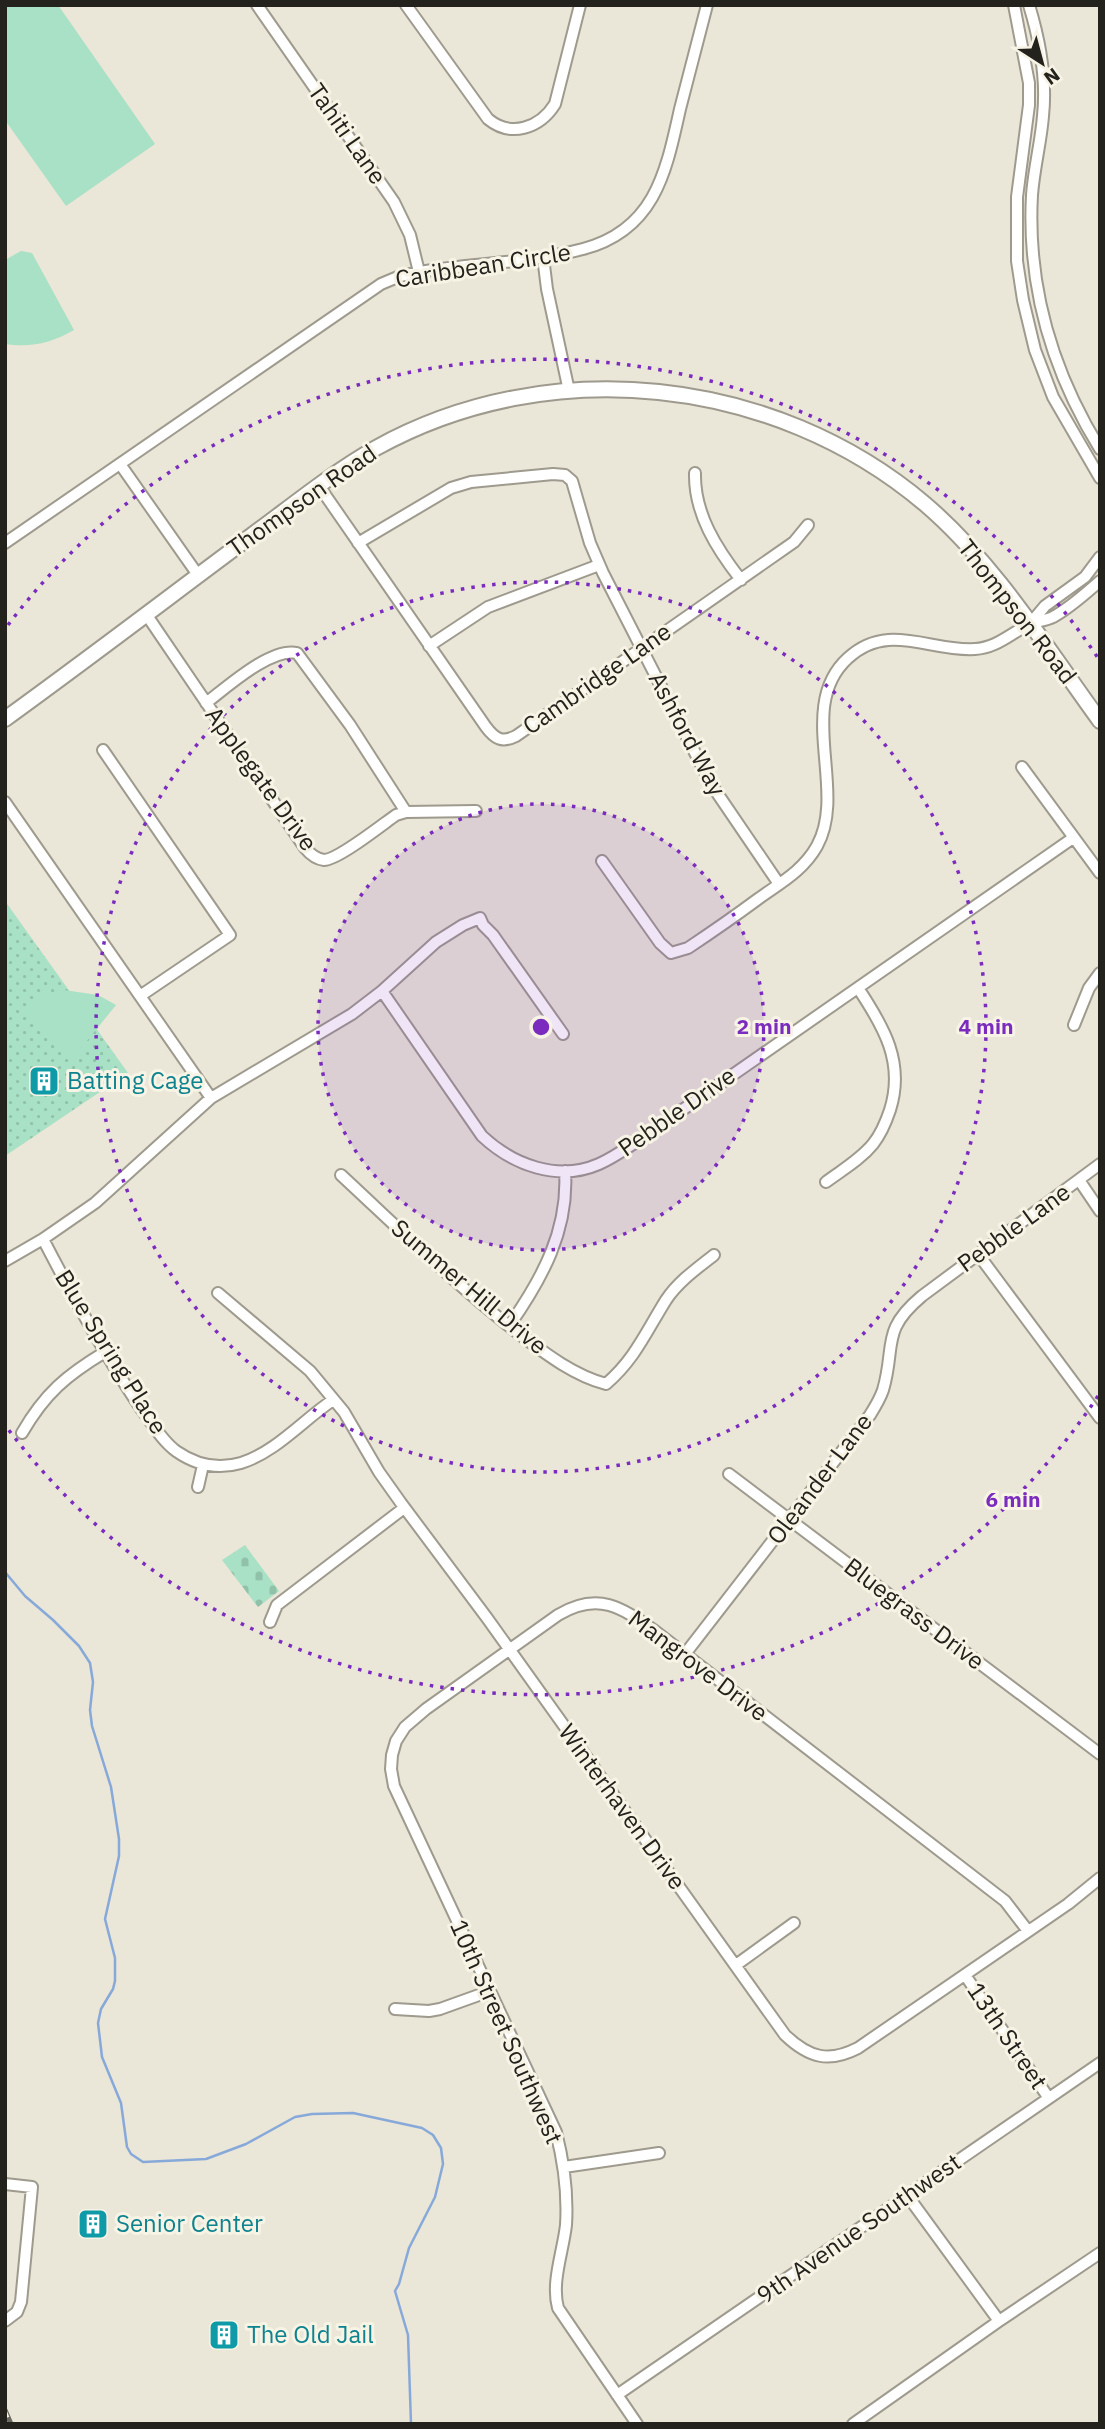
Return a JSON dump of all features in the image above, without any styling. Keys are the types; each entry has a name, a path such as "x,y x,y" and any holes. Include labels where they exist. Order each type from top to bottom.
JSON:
{"street":[{"name":"Tahiti Lane","path":"257,5 394,202 410,235 419,272"},
{"path":"406,5 488,119 500,127 517,129 536,124 555,104 580,5"},
{"name":"Caribbean Circle","path":"5,543 359,298 389,280 419,272 586,249 607,241 633,223 649,205 667,166 707,5"},
{"path":"1014,5 1029,83 1029,105 1017,197 1017,261 1023,299 1035,350 1053,397 1100,478"},
{"path":"1029,5 1040,49 1045,91 1032,192 1035,276 1042,318 1055,359 1071,398 1100,449"},
{"path":"543,257 547,289 569,391"},
{"name":"Thompson Road","path":"5,719 319,486 376,448 435,421 512,398 569,391 645,390 709,399 778,418 843,448 909,492 960,537 987,569 1100,722"},
{"path":"120,464 198,575"},
{"path":"695,473 694,490 709,532 741,580"},
{"name":"Ashford Way","path":"358,544 451,488 471,482 562,474 569,478 575,486 599,565 641,649 711,784 779,884"},
{"name":"Cambridge Lane","path":"319,486 494,738 508,740 741,580 794,542 808,525"},
{"path":"1029,625 1045,606 1085,577 1100,557"},
{"path":"429,646 488,607 599,565"},
{"path":"602,861 660,943 671,953 688,948 803,866 816,847 823,830 827,804 824,704 826,691 844,661 865,645 881,640 908,640 974,649 986,647 1029,625 1052,617 1100,581"},
{"name":"Applegate Drive","path":"146,614 306,848 316,857 329,859 340,854 396,815 406,812"},
{"path":"206,703 270,658 283,652 297,653 350,725 406,812 476,811"},
{"path":"103,750 230,934 140,996"},
{"path":"1022,767 1100,873"},
{"path":"5,802 211,1098"},
{"name":"Pebble Drive","path":"382,991 491,1145 524,1164 545,1170 585,1169 620,1153 1073,838"},
{"path":"5,1261 43,1240 95,1203 211,1098 340,1022 382,991 436,942 480,918 563,1034"},
{"path":"1074,1025 1089,988 1100,973"},
{"path":"826,1182 857,1160 877,1138 887,1119 895,1090 894,1058 888,1038 858,988"},
{"name":"Pebble Lane","path":"928,1292 1100,1164"},
{"path":"509,1326 538,1282 555,1245 564,1209 565,1171"},
{"name":"Summer Hill Drive","path":"341,1175 509,1326 537,1348 594,1382 606,1384 626,1366 678,1284 713,1255"},
{"path":"1079,1180 1100,1211"},
{"name":"Blue Spring Place","path":"43,1240 130,1393 173,1449 203,1465"},
{"path":"978,1254 1100,1418"},
{"name":"Oleander Lane","path":"685,1654 870,1415 884,1388 893,1331 903,1314 928,1292"},
{"name":"Winterhaven Drive","path":"218,1293 324,1385 404,1508 785,2035 805,2051 826,2057 842,2055 858,2048 1068,1905 1100,1878"},
{"path":"22,1433 33,1413 52,1390 76,1369 105,1352"},
{"path":"198,1487 203,1465 221,1466 254,1458 333,1400"},
{"name":"Bluegrass Drive","path":"729,1474 791,1518 1100,1754"},
{"path":"270,1622 277,1605 404,1508"},
{"name":"Mangrove Drive","path":"397,1794 392,1780 391,1755 400,1732 426,1709 568,1609 594,1602 609,1604 628,1612 685,1654 1004,1900 1028,1931"},
{"name":"10th Street Southwest","path":"397,1794 553,2124 564,2166 567,2207 556,2301 562,2316 637,2424"},
{"path":"736,1965 794,1923"},
{"name":"13th Street","path":"965,1975 1048,2097"},
{"path":"395,2009 440,2009 490,1991"},
{"name":"9th Avenue Southwest","path":"617,2395 1100,2063"},
{"path":"564,2166 659,2152"},
{"path":"5,2184 32,2187 20,2307 5,2320"},
{"path":"907,2195 999,2321"},
{"path":"853,2424 1100,2253"}],"green space":[{"path":"5,5 58,5 155,144 66,206 5,120"},
{"path":"21,251 32,253 74,330 41,343 5,344 5,260"},
{"path":"5,901 128,1073 5,1156"},
{"path":"64,990 98,995 116,1005 74,1057 23,1013 45,995"},
{"path":"245,1545 279,1591 258,1607 222,1560"}],"waterway":[{"path":"5,1572 25,1596 79,1646 90,1663 93,1682 90,1710 92,1726 111,1787 119,1839 119,1856 105,1919 115,1958 115,1981 101,2009 98,2023 102,2057 121,2103 127,2147 131,2154 143,2162 206,2159 246,2144 295,2117 353,2113 422,2128 433,2135 441,2148 443,2164 435,2197 409,2248 395,2291 408,2335 411,2424"}],"railway":[{"path":"5,2410 11,2424"}],"place":[{"name":"Batting Cage","path":"44,1081"},
{"name":"Senior Center","path":"93,2224"},
{"name":"The Old Jail","path":"224,2335"}]}
